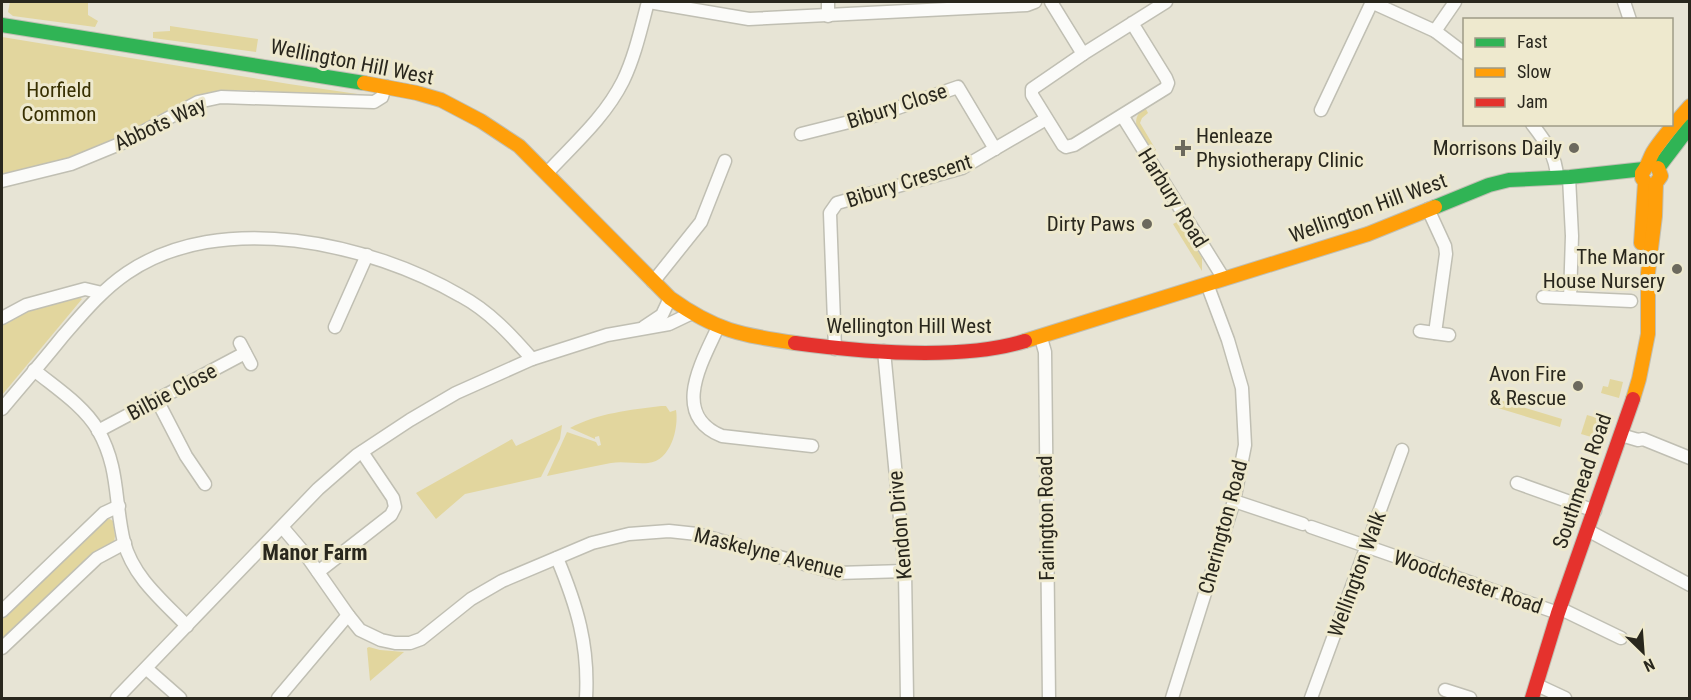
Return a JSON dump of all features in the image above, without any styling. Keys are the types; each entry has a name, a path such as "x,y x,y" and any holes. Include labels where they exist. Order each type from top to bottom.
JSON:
{"street":[{"path":"547,173 598,119 612,100 631,62 649,2 676,4 738,19 1027,5 1035,2"},
{"path":"828,2 828,16"},
{"path":"1053,2 1083,54"},
{"path":"1132,23 1168,83 1166,88 1123,117 1070,147 1062,145 1032,95 1032,89 1083,54 1132,23 1166,2"},
{"path":"1321,110 1371,2 1435,31 1463,52"},
{"path":"1435,31 1455,2"},
{"path":"1624,2 1629,18"},
{"name":"Wellington Hill West","path":"2,25 385,86 441,100 482,121 519,146 653,282 670,298 692,313 718,327 742,335 835,349 979,350 1006,347 1041,338 1368,234 1489,185 1509,180 1649,174"},
{"name":"Abbots Way","path":"2,181 92,156 122,143 198,102 221,97 374,102 382,97 385,86"},
{"name":"Bibury Close","path":"801,134 877,115 958,87 995,149"},
{"path":"1673,109 1688,107"},
{"path":"1649,174 1688,107"},
{"name":"Harbury Road","path":"1123,117 1224,279"},
{"name":"Bibury Crescent","path":"835,349 830,213 832,207 837,203 962,168 1046,119"},
{"path":"1534,126 1546,142 1563,177 1572,236 1570,298"},
{"path":"1674,134 1689,126"},
{"path":"653,282 701,222 725,161"},
{"name":"Southmead Road","path":"1534,692 1559,610 1621,435 1646,349 1648,273 1654,226 1649,174"},
{"path":"1428,209 1445,246 1446,254 1435,333"},
{"path":"2,409 84,311 127,273 156,257 192,245 223,240 279,238 320,244 367,255 420,275 463,296 507,331 532,359"},
{"path":"335,327 367,255"},
{"name":"Cherington Road","path":"1172,699 1234,501 1245,445 1242,388 1228,340 1207,284"},
{"path":"2,318 26,305 85,289 102,293"},
{"path":"1543,297 1631,301"},
{"path":"641,329 662,315 670,298"},
{"path":"117,699 284,528 318,489 362,452 456,393 532,359 607,335 669,324 692,313"},
{"path":"718,327 697,375 694,391 695,412 702,424 722,436 806,448"},
{"path":"1420,331 1449,335"},
{"name":"Farington Road","path":"1041,338 1045,352 1049,699"},
{"name":"Kendon Drive","path":"884,351 905,571 907,699"},
{"name":"Bilbie Close","path":"98,431 245,353"},
{"path":"34,370 79,407 98,431 114,468 125,543 143,580 187,626"},
{"path":"157,400 186,456 205,484"},
{"path":"1621,435 1638,440 1643,439 1689,458"},
{"name":"Wellington Walk","path":"1311,699 1402,450"},
{"path":"318,572 391,514 395,507 393,498 362,452"},
{"path":"1517,483 1595,511"},
{"name":"Woodchester Road","path":"1234,501 1559,610 1621,638"},
{"path":"2,611 104,513 119,506"},
{"name":"Maskelyne Avenue","path":"284,528 360,630 381,640 394,643 416,641 426,636 479,593 502,581 605,539 629,534 669,531 714,537 837,573 905,571"},
{"path":"1587,530 1689,585"},
{"path":"2,648 97,558 125,543"},
{"path":"557,558 581,622 585,653 586,699"},
{"path":"278,699 348,615"},
{"path":"147,669 180,699"},
{"path":"1445,690 1470,699"},
{"path":"1534,692 1565,699"}],"green space":[{"name":"Horfield Common","path":"10,2 88,2 88,15 98,21 95,27 13,16 8,12"},
{"path":"170,26 258,39 256,52 153,38 153,32 170,31"},
{"name":"Horfield Common","path":"2,37 371,96 237,90 213,92 69,160 2,175"},
{"path":"1145,107 1148,113 1140,123 1156,150 1151,153 1140,136 1136,124 1139,112"},
{"path":"1179,221 1202,258 1202,271 1173,224"},
{"path":"79,297 82,299 2,395 2,325 30,310"},
{"path":"1610,379 1623,382 1619,398 1601,393 1603,386 1608,387"},
{"path":"1490,397 1562,419 1560,427 1488,405"},
{"path":"666,406 670,412 676,410 677,417 672,442 668,450 656,461 611,463 547,476 567,432 596,442 598,446 601,445 599,436 595,439 570,428 603,416"},
{"path":"1587,415 1611,422 1605,441 1581,434"},
{"path":"562,425 560,439 541,477 465,494 436,519 416,493 512,439 516,446"},
{"path":"104,518 113,521 114,543 2,642 2,616"},
{"path":"367,648 404,652 370,681"}],"traffic: fast":[{"path":"2,25 364,83"},
{"path":"1658,168 1690,126"},
{"path":"1435,207 1489,185 1509,180 1570,177 1644,169"}],"traffic: slow":[{"path":"364,83 441,100 481,121 519,146 670,298 716,325 744,334 795,343"},
{"path":"1673,126 1690,106"},
{"path":"1641,243 1645,182 1642,173 1653,152 1673,126"},
{"path":"1633,399 1648,334 1648,273 1655,216 1656,183 1661,176 1658,168"},
{"path":"1025,341 1368,234 1435,207"}],"traffic: jam":[{"path":"795,343 880,352 941,353 971,351 1025,341"},
{"path":"1532,698 1558,613 1633,399"}],"place":[{"name":"Henleaze Physiotherapy Clinic","path":"1183,148"},
{"name":"Morrisons Daily","path":"1574,148"},
{"name":"Dirty Paws","path":"1147,224"},
{"name":"The Manor House Nursery","path":"1677,269"},
{"name":"Avon Fire & Rescue","path":"1578,386"}],"district":[{"name":"Manor Farm","path":"315,552"}]}
